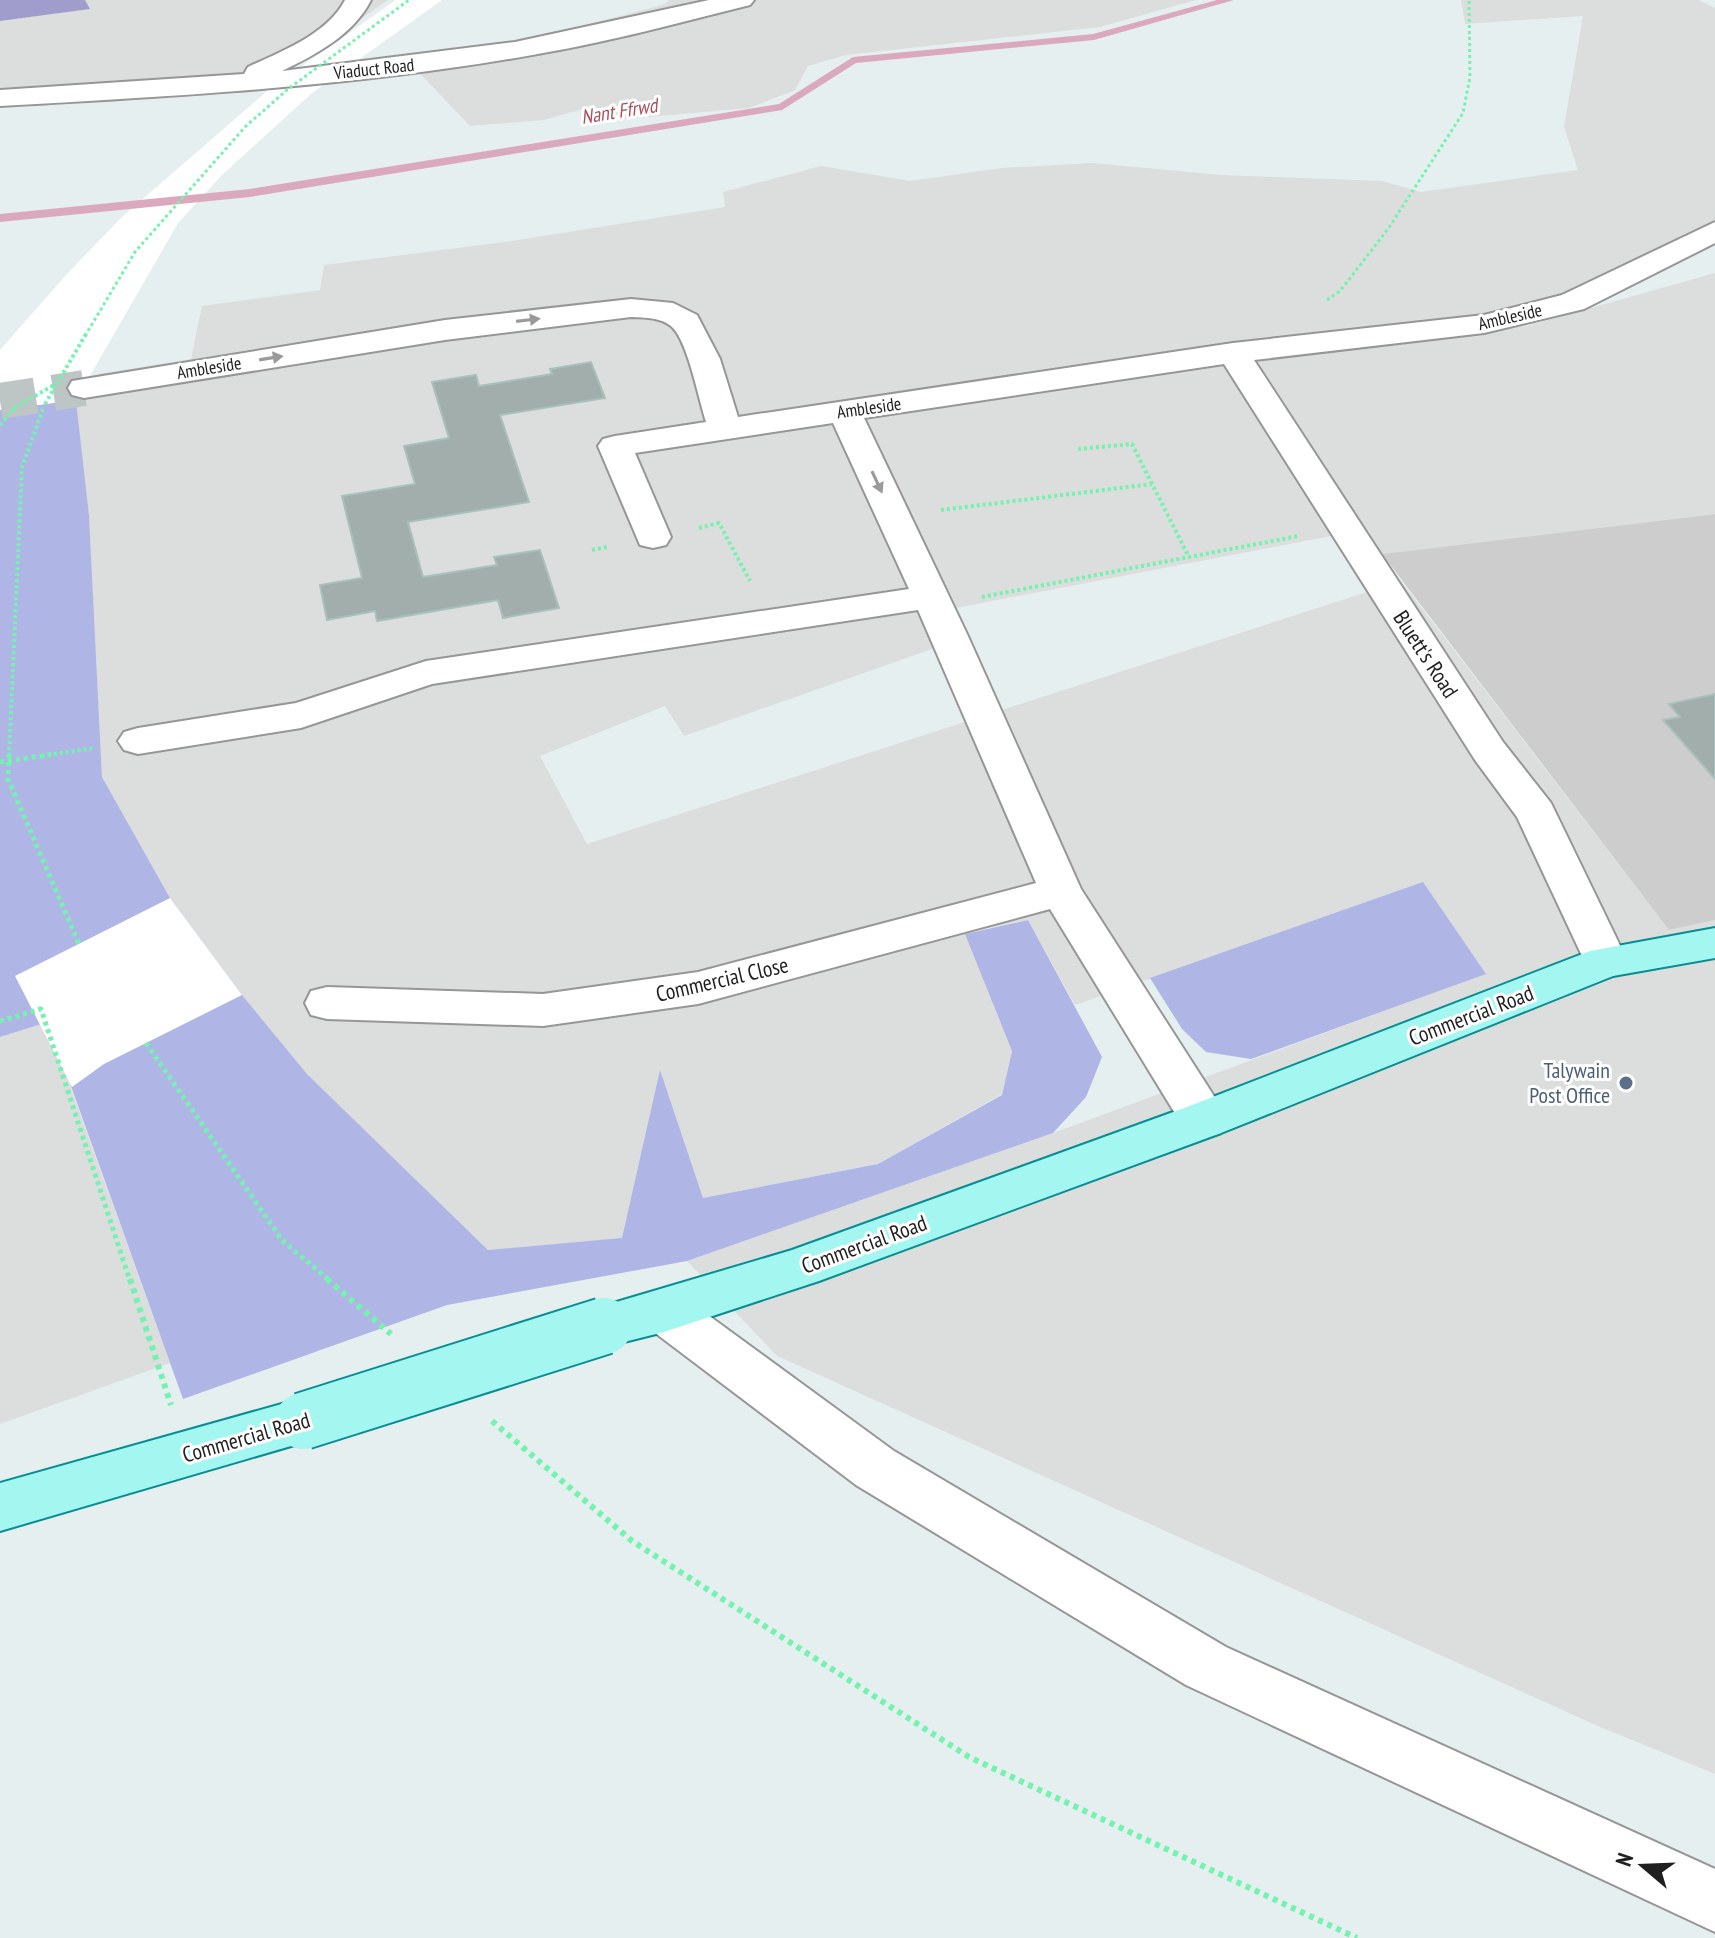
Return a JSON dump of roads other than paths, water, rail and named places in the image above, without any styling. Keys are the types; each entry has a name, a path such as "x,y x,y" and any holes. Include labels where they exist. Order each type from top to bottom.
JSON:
{"main road":[{"name":"Commercial Road","path":"0,1507 303,1421 801,1267 1204,1120 1606,962 1715,943"}],"street":[{"path":"233,83 281,62 319,39 348,16 358,0"},
{"name":"Viaduct Road","path":"0,98 233,83 400,68 517,50 741,0"},
{"name":"Ambleside","path":"69,386 445,330 631,308 662,310 686,322 704,359 724,428 1233,353 1484,324 1573,302 1715,231"},
{"name":"Bluett's Road","path":"1233,353 1489,751 1536,813 1606,962"},
{"path":"844,411 1061,891 1204,1120"},
{"path":"653,537 615,446 724,428"},
{"path":"138,741 301,715 426,673 939,616"},
{"name":"Commercial Close","path":"327,1003 543,1010 698,988 1061,891"},
{"path":"664,1311 875,1468 1206,1666 1715,1901"}],"waterway":[{"name":"Nant Ffrwd","path":"0,218 250,193 782,107 853,60 1094,37 1229,0"}],"tunnel":[{"path":"0,401 84,388"}],"place":[{"name":"Talywain Post Office","path":"1626,1083"}]}
